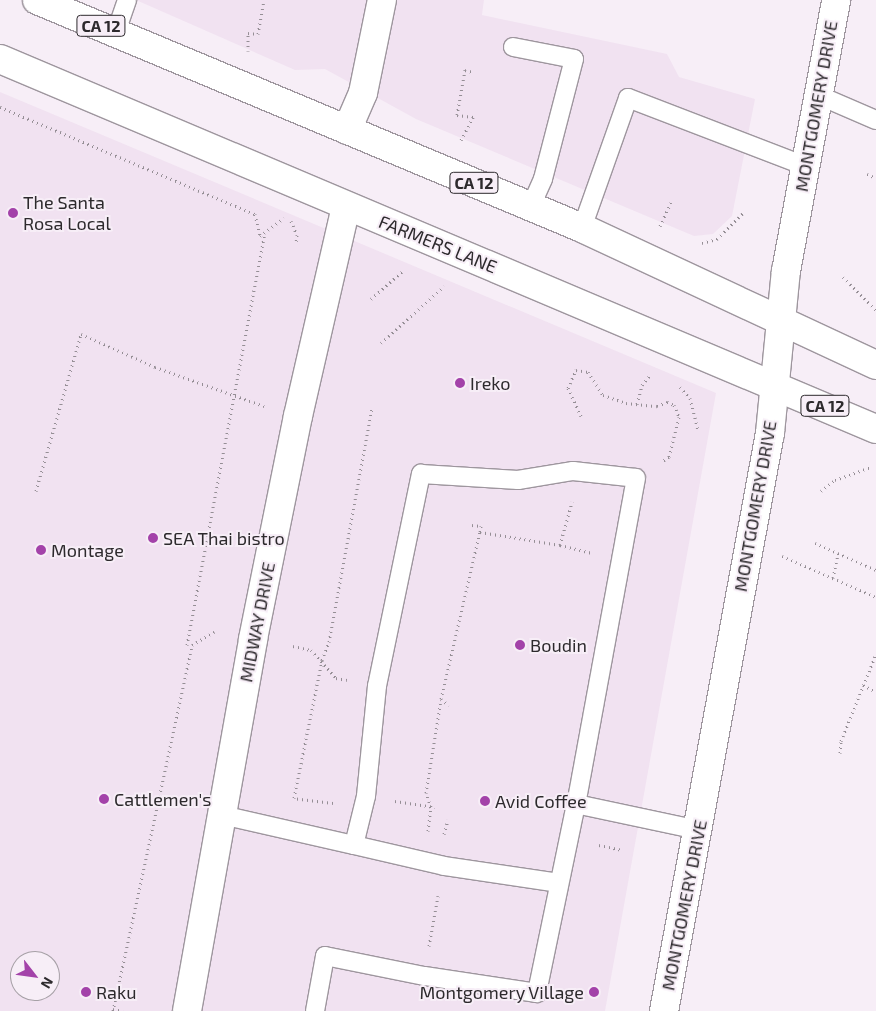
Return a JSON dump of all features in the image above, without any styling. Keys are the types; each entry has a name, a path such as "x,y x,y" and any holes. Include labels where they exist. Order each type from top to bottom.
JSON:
{"main road":[{"name":"CA 12","path":"37,0 582,228 876,365"},
{"path":"348,130 363,93 382,0"},
{"name":"MONTGOMERY DRIVE","path":"664,1011 770,433 780,320 805,166 836,0"},
{"name":"FARMERS LANE","path":"0,59 876,428"},
{"name":"MIDWAY DRIVE","path":"187,1011 253,639 298,416 346,206"}],"lane":[{"path":"116,32 127,0"},
{"path":"513,47 574,59 543,179 531,206"},
{"path":"818,95 876,120"},
{"path":"582,228 628,98 805,166"},
{"path":"315,1011 325,956 424,976 537,993 576,804 636,478 573,471 518,480 421,474 377,686 366,796 354,845"},
{"path":"576,804 698,830"},
{"path":"222,816 354,845 559,883"}],"path":[{"path":"248,58 248,33 258,34 264,0"},
{"path":"458,144 473,117 458,114 465,70 473,72"},
{"path":"0,107 255,214 260,236 287,215 295,227 296,243"},
{"path":"867,174 876,178"},
{"path":"658,229 671,202"},
{"path":"697,245 717,239 743,213"},
{"path":"187,645 265,233"},
{"path":"370,299 404,270"},
{"path":"843,277 876,310"},
{"path":"381,343 444,286"},
{"path":"36,492 81,334 155,367 235,397 298,416"},
{"path":"580,416 568,388 576,370 588,372 603,394 626,403 657,406 667,402 674,405 678,417 669,457 636,478"},
{"path":"637,404 642,385 651,374"},
{"path":"680,387 690,398 698,429"},
{"path":"336,803 294,798 322,660 329,642 372,408"},
{"path":"821,491 835,480 870,467"},
{"path":"480,532 560,545 573,499"},
{"path":"445,861 426,851 433,807 426,792 441,699 480,532 481,526 472,525"},
{"path":"750,542 876,596"},
{"path":"815,543 876,570"},
{"path":"833,578 838,554"},
{"path":"123,1011 113,1010 192,646 214,632"},
{"path":"293,646 311,650 322,660 336,678 350,681"},
{"path":"840,753 841,741 876,654"},
{"path":"863,685 876,692"},
{"path":"441,699 449,705"},
{"path":"384,799 433,807"},
{"path":"424,976 445,861 442,841 448,820"},
{"path":"594,844 622,850"}],"shaded area":[{"path":"136,0 484,0 482,15 667,54 679,77 755,99 732,216 713,234 694,236 416,119 325,69 295,70"},
{"name":"Montgomery Village","path":"0,92 716,393 605,1011 0,1011"}],"place":[{"name":"The Santa Rosa Local","path":"13,213"},
{"name":"Ireko","path":"460,383"},
{"name":"SEA Thai bistro","path":"153,538"},
{"name":"Montage","path":"41,550"},
{"name":"Boudin","path":"520,645"},
{"name":"Cattlemen's","path":"104,799"},
{"name":"Avid Coffee","path":"485,801"},
{"name":"Raku","path":"86,992"},
{"name":"Montgomery Village","path":"594,992"}]}
